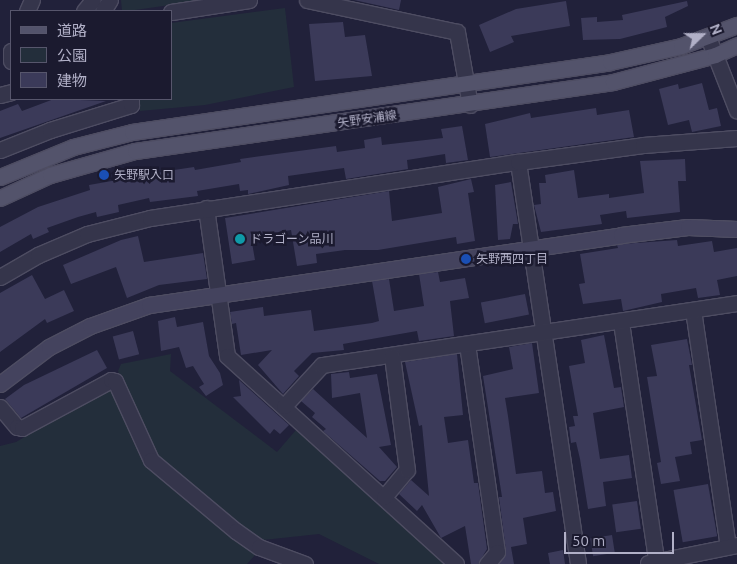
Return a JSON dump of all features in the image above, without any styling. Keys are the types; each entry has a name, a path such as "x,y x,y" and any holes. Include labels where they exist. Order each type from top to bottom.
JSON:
{"main road":[{"name":"矢野安浦線","path":"0,177 73,147 132,132 610,62 708,37 737,25"},
{"name":"矢野安浦線","path":"0,198 50,175 135,151 470,105 613,82 715,55 737,45"}],"street":[{"path":"85,10 93,0"},
{"path":"172,12 249,0"},
{"path":"307,0 457,32 470,105"},
{"path":"708,37 737,111"},
{"path":"0,150 50,130 131,105 131,100"},
{"path":"0,277 38,255 87,234 206,208 643,145 737,138"},
{"path":"518,162 533,248 543,333 578,564"},
{"path":"206,208 227,356 456,564"},
{"path":"0,384 49,347 90,326 149,305 688,227 737,229"},
{"path":"284,406 322,365 621,322 737,303"},
{"path":"621,322 651,562 732,546 693,310"},
{"path":"467,344 497,552 486,564"},
{"path":"384,497 407,470 392,356"},
{"path":"0,407 17,427 22,428 112,380 115,381 151,460 258,547 305,564"}],"green space":[{"path":"121,0 205,0 135,10 122,10"},
{"path":"285,8 294,87 205,105 140,111 139,100 172,100 172,23"},
{"path":"171,354 170,371 277,452 296,430 445,564 379,564 319,534 263,540 227,517 153,452 118,371 121,364"},
{"path":"108,387 113,389 146,459 257,553 247,564 0,564 0,446 16,442"}],"building":[{"path":"354,0 401,0 399,10"},
{"path":"566,1 570,26 511,36 514,42 490,52 479,25 516,9"},
{"path":"687,1 688,6 665,17 667,27 620,39 583,40 581,18 597,17 597,22 623,20 622,15"},
{"path":"343,22 345,37 365,35 372,76 315,81 309,24"},
{"path":"702,83 709,110 717,108 721,126 692,132 689,120 668,125 659,89 678,84 679,89"},
{"path":"51,100 106,101 0,138 0,111 18,104 22,111"},
{"path":"596,108 597,115 629,110 634,137 490,157 485,124 530,113 531,118"},
{"path":"462,126 468,160 446,163 445,154 407,160 408,169 346,179 344,168 288,176 289,185 248,194 248,190 240,191 239,184 197,191 198,196 150,202 149,198 118,205 119,212 97,217 96,212 47,228 49,232 33,239 31,234 0,252 0,227 38,207 90,190 89,185 194,167 195,170 241,162 240,159 336,146 337,152 365,148 364,140 381,137 382,145 443,138 441,129"},
{"path":"685,159 686,181 678,181 680,212 627,218 626,211 600,215 602,224 541,232 534,205 541,204 539,183 546,183 545,175 574,170 578,198 609,194 609,198 644,193 640,161"},
{"path":"471,179 474,192 468,193 475,241 457,244 456,237 378,250 345,250 316,254 317,263 297,266 291,230 251,237 255,260 232,264 225,218 389,191 392,221 442,213 438,187"},
{"path":"511,182 518,224 513,224 510,239 498,240 495,185"},
{"path":"138,236 144,262 203,253 207,279 159,285 127,298 116,267 71,284 63,265 121,240"},
{"path":"677,240 678,246 712,241 714,252 737,248 737,276 717,280 720,295 698,298 696,288 661,294 662,302 623,311 621,299 583,304 579,284 585,283 580,254 618,248 617,245 622,244"},
{"path":"438,272 440,282 465,278 469,298 450,301 454,336 419,341 417,331 343,344 344,350 312,353 294,371 299,376 283,394 258,365 272,350 241,355 236,323 232,324 230,312 263,307 264,316 311,310 314,331 372,323 379,321 372,281 389,279 394,311 424,306 419,274"},
{"path":"32,275 45,299 64,290 74,311 47,323 45,319 0,352 0,293"},
{"path":"525,294 529,315 485,323 481,303"},
{"path":"175,317 177,327 203,322 209,356 220,373 223,385 206,396 199,387 204,384 193,366 186,368 179,347 161,351 158,321"},
{"path":"133,331 139,354 119,360 113,336"},
{"path":"604,335 614,388 621,387 624,407 593,413 600,459 629,455 632,478 603,482 606,506 588,509 576,442 571,443 569,427 575,426 573,416 578,416 569,366 585,363 581,340"},
{"path":"687,339 692,365 689,365 702,440 690,442 692,454 675,457 680,481 661,484 657,463 661,462 647,377 657,376 651,345"},
{"path":"532,343 539,393 505,398 516,474 542,471 545,493 553,492 556,511 523,518 527,544 511,547 514,564 499,564 506,551 499,497 502,497 483,376 513,369 509,347"},
{"path":"97,350 107,368 21,418 5,399 24,385"},
{"path":"457,354 463,415 444,417 448,443 468,440 474,483 478,483 487,549 478,564 471,564 465,526 441,538 422,505 417,511 399,494 411,480 429,496 422,425 419,426 405,362"},
{"path":"349,372 350,378 377,374 391,445 379,447 397,467 385,481 380,481 323,431 326,429 312,417 315,413 301,401 313,389 367,438 360,393 332,398 331,374"},
{"path":"239,380 289,425 280,434 274,429 270,434 233,397 241,396"},
{"path":"708,484 717,536 683,542 674,490"},
{"path":"637,501 641,529 616,532 612,504"},
{"path":"612,535 615,553 593,556 590,538"},
{"path":"563,550 565,564 550,564 548,553"}],"place":[{"name":"矢野駅入口","path":"104,175"},
{"name":"ドラゴーン品川","path":"240,239"},
{"name":"矢野西四丁目","path":"466,259"}]}
